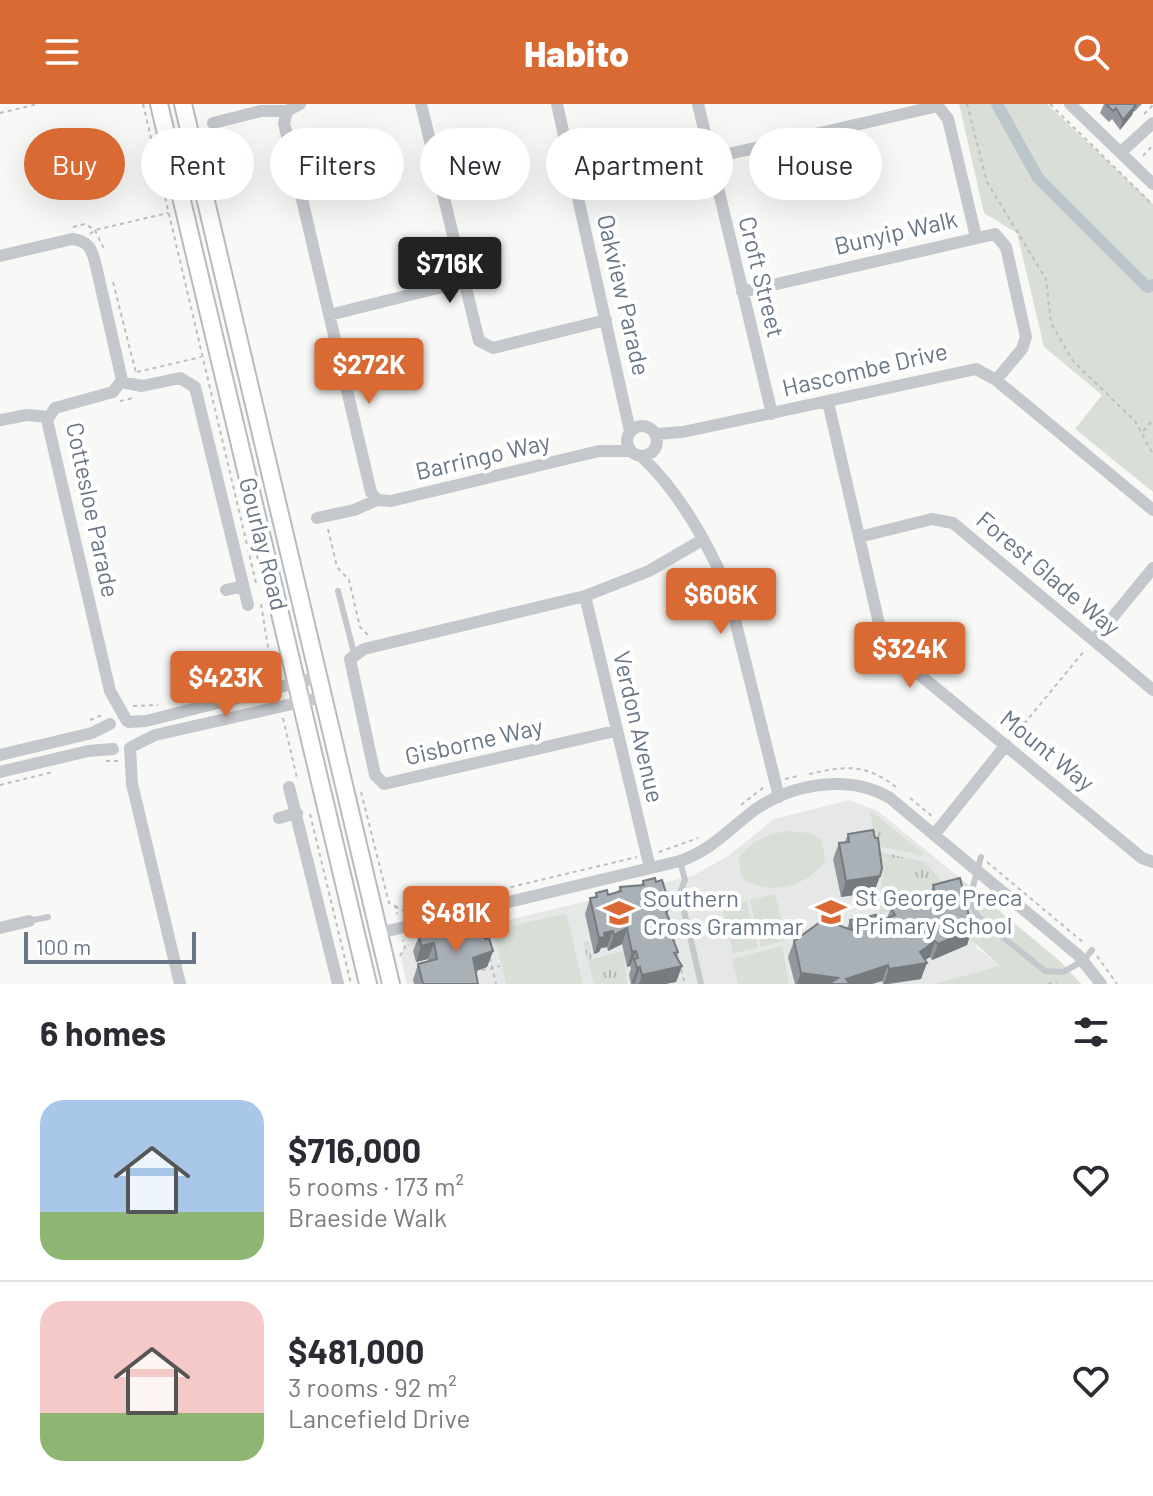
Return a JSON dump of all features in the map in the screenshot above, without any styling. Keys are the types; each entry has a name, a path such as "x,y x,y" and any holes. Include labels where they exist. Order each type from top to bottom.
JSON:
{"main road":[{"name":"Gourlay Road","path":"159,104 368,984"},
{"name":"Gourlay Road","path":"183,104 391,984"},
{"path":"357,938 379,933"}],"street":[{"path":"213,123 261,111 287,111 300,104"},
{"path":"421,104 475,332 485,346 500,346 606,320"},
{"name":"Croft Street","path":"698,104 704,128"},
{"path":"1070,104 1153,184"},
{"path":"733,153 938,105 948,119 976,237"},
{"name":"Oakview Parade","path":"556,107 633,431 648,447"},
{"path":"287,111 284,123 371,492 377,500"},
{"path":"1121,152 1148,120"},
{"name":"Croft Street","path":"721,200 772,414"},
{"name":"Bunyip Walk","path":"742,292 995,234 1004,241 1026,337 1022,349 996,380"},
{"path":"0,256 72,239 83,240 92,248 122,367 121,382 180,378 195,387 248,605"},
{"path":"329,315 462,282"},
{"name":"Hascombe Drive","path":"648,447 683,432 828,402 967,368 985,372 996,380 1153,510"},
{"name":"Cottesloe Parade","path":"111,723 110,691 48,428 49,417 60,406 113,392 121,382"},
{"name":"Mount Way","path":"828,402 880,628 897,656 1010,740 1142,858 1153,862"},
{"path":"0,420 27,415 49,417"},
{"path":"633,431 648,447 727,588 779,797"},
{"name":"Barringo Way","path":"599,451 633,431"},
{"name":"Barringo Way","path":"317,518 354,510 377,500 391,501 599,451 648,447"},
{"name":"Forest Glade Way","path":"859,537 942,518 953,523 1090,645 1153,690"},
{"path":"354,653 585,596 649,571 702,540"},
{"path":"1090,645 1153,568"},
{"path":"226,590 243,586"},
{"name":"Verdon Avenue","path":"585,596 650,868"},
{"name":"Gisborne Way","path":"354,653 350,668 375,775 384,784 615,731"},
{"path":"0,755 92,733 111,723 146,721 319,677"},
{"name":"Cottesloe Parade","path":"110,691 128,721"},
{"path":"0,772 88,751 132,747 155,735 323,697"},
{"path":"128,721 137,733 132,747 132,784 180,984"},
{"path":"111,723 106,737 132,784"},
{"path":"938,830 1010,740"},
{"path":"379,933 680,861 708,849 758,808 779,797 832,784 864,785 890,798 938,830 976,870 1083,961 1101,984"},
{"path":"289,787 338,984"},
{"path":"279,818 297,813"},
{"path":"0,927 29,921"}],"lane":[{"name":"Gisborne Way","path":"338,591 354,653"},
{"path":"981,857 969,901 978,917 1045,971 1063,972 1083,961 1092,950"},
{"path":"680,861 685,880 680,893 701,984"},
{"path":"29,921 48,917"}],"path":[{"path":"0,113 38,104"},
{"path":"967,104 987,182 1046,279 1051,323 1073,361 1135,421 1153,454"},
{"path":"1050,104 1153,205"},
{"path":"1148,120 1153,105"},
{"path":"1146,164 1140,158 1153,145"},
{"path":"83,240 95,230 168,213"},
{"path":"71,228 85,224 95,230 106,253"},
{"path":"110,403 140,396 113,283"},
{"path":"137,379 203,357"},
{"path":"1142,433 1153,420"},
{"path":"328,529 337,567 349,580 360,627 368,635 376,634 379,646"},
{"path":"1010,740 1090,645"},
{"path":"127,701 131,704"},
{"path":"738,807 775,782 847,766 883,777 938,830"},
{"path":"395,906 406,912 680,846 706,834"},
{"path":"981,857 1092,950 1117,984"},
{"path":"672,931 685,984"},
{"path":"485,936 494,934"},
{"path":"496,984 489,950 497,948"},
{"path":"468,974 500,966"}],"shaded area":[{"name":"St George Preca Primary School","path":"849,800 878,811 955,874 955,888 976,947 1000,966 997,969 934,984 407,984 401,958 404,945 692,876 728,856 774,819"}],"green space":[{"path":"959,104 1047,104 1153,204 1153,492 1075,429 1102,395 1044,347 1017,233 984,213"},
{"path":"870,810 923,853 923,856 875,845"},
{"path":"788,831 810,833 821,840 826,860 818,869 799,882 777,888 743,879 738,858 743,852 760,839"},
{"path":"876,851 925,862 945,885 881,915 877,903 881,902 882,863"},
{"path":"955,874 1060,961 1081,984 934,984 1000,966 968,937"},
{"path":"775,894 786,940 761,947 750,900"},
{"path":"747,901 758,948 733,953 722,907"},
{"path":"566,913 583,984 506,984 493,931"},
{"path":"589,941 592,959 623,951 627,984 594,984 583,942"},
{"path":"782,946 789,984 738,984 732,959"}],"building":[{"path":"1106,104 1136,105 1123,120 1116,108 1113,111"},
{"path":"873,830 875,838 878,838 882,868 880,876 846,881 839,843 849,842 848,834"},
{"path":"655,878 656,882 662,880 670,906 666,912 673,928 669,929 678,952 674,953 682,966 642,975 634,959 638,958 636,951 632,952 627,928 614,935 613,931 604,933 605,937 599,938 590,898 607,890 608,895 621,891 620,887 644,885 643,881"},
{"path":"960,878 972,929 938,944 935,941 920,952 927,963 889,969 888,965 846,979 850,984 829,984 838,978 801,973 794,941 823,920 852,930 850,920 876,915 877,922 895,915 891,908 912,893 919,903 936,896 933,885"},
{"path":"486,919 489,934 485,935 485,939 489,938 493,951 473,958 478,984 423,984 418,964 437,959 434,943 421,946 419,936 452,931 451,926"}],"waterway":[{"path":"997,104 1038,178 1147,287 1153,285"}],"place":[{"name":"St George Preca Primary School","path":"831,912"},
{"name":"Southern Cross Grammar","path":"619,913"}]}
